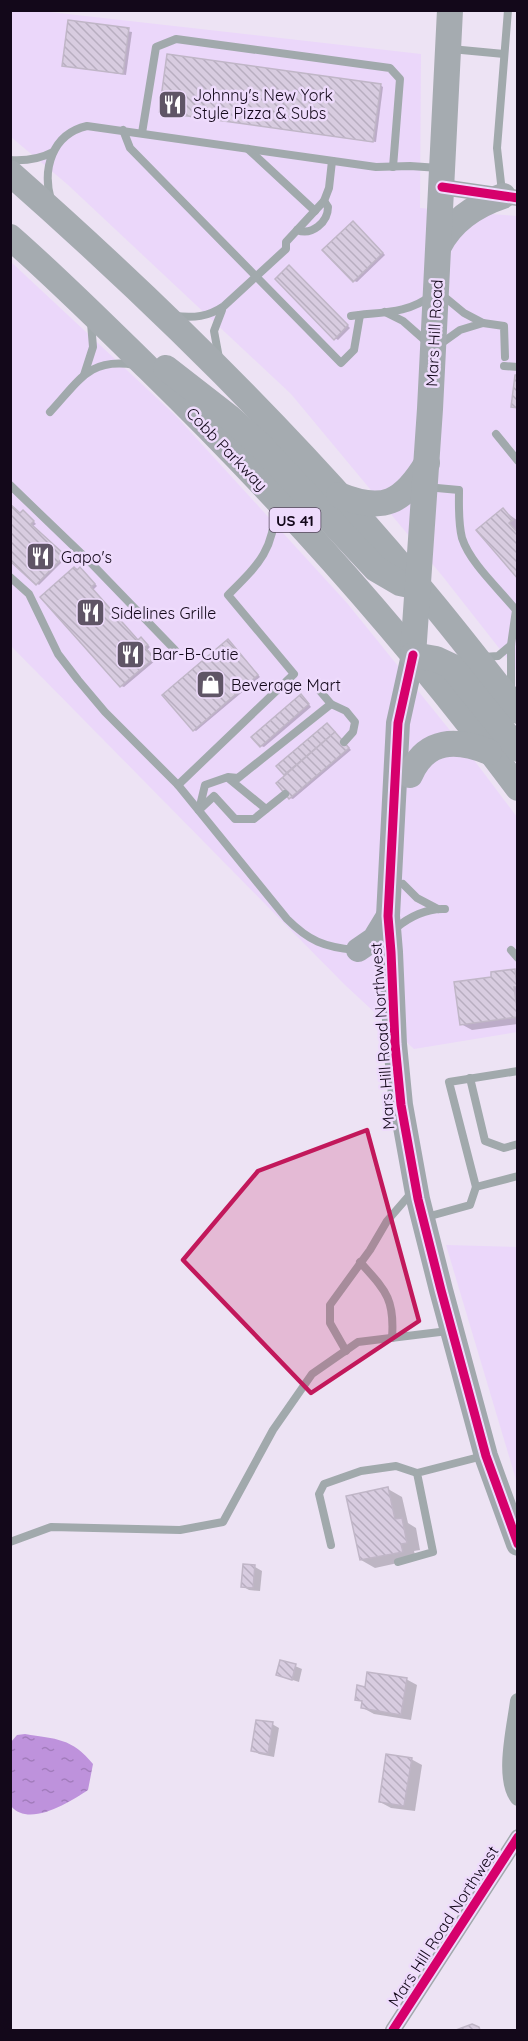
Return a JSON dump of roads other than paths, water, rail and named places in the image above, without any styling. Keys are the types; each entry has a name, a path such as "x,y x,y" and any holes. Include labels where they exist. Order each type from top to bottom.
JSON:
{"main road":[{"name":"Mars Hill Road","path":"413,655 434,350 450,10"},
{"name":"US 41","path":"10,173 55,212 224,375 338,495 419,587 516,709"},
{"path":"439,246 456,223 479,206 510,197"},
{"name":"Cobb Parkway","path":"10,237 21,254 87,308 274,496 413,655 518,788"},
{"path":"111,332 161,364 236,423 258,443 376,569 400,583 419,587"},
{"path":"338,495 359,503 384,503 393,500 426,475"},
{"path":"413,655 436,659 451,666 518,749"},
{"path":"410,775 419,760 437,746 447,743 459,743 489,752"}],"street":[{"path":"442,178 510,197"},
{"name":"Mars Hill Road Northwest","path":"413,655 414,725 403,884 392,922 375,951 397,1074 405,1136 422,1218 486,1455 512,1515 518,1544"},
{"name":"Mars Hill Road Northwest","path":"392,922 398,723 413,655"},
{"path":"375,951 374,939 392,922"},
{"path":"518,1701 510,1766 512,1791 518,1798"},
{"name":"Mars Hill Road Northwest","path":"393,2031 518,1837"}],"lane":[{"path":"508,10 497,148 510,197"},
{"path":"142,133 156,47 176,39 390,68 400,79 393,166"},
{"path":"448,49 504,54"},
{"path":"55,212 47,185 46,173 49,159 69,134 77,128 99,126 376,167 393,166 442,178"},
{"path":"123,130 130,148 341,363 354,350 356,316 415,306 437,289 456,308 483,323 504,326 504,361 518,367"},
{"path":"248,148 315,211"},
{"path":"10,160 30,160 53,152"},
{"path":"160,313 190,318 209,314 224,306 286,249 286,242 324,201 329,188 332,161"},
{"path":"297,230 312,232 326,216 328,210 324,201"},
{"path":"224,306 214,331 224,375"},
{"path":"83,376 94,340 87,308"},
{"path":"385,312 396,316 434,350 460,330 483,323"},
{"path":"50,412 83,376 108,363 125,363 149,369"},
{"path":"496,434 518,461"},
{"path":"426,475 459,490 459,520 462,537 470,554 516,610 511,645 510,686 516,709"},
{"path":"10,485 90,562 175,650"},
{"path":"178,785 294,674 228,595 256,568 263,557 275,518 274,496"},
{"path":"10,577 28,594 58,654 78,680 105,712 178,785 287,919 318,943 333,948 375,951"},
{"path":"472,653 486,657 498,656 511,645"},
{"path":"320,691 331,704 346,711 355,722 353,732 344,742"},
{"path":"199,810 205,785 228,777 238,778 331,704"},
{"path":"228,777 266,809"},
{"path":"199,810 214,796 235,819 254,819 285,794"},
{"path":"392,922 442,909 417,898 403,884"},
{"path":"511,950 518,958"},
{"path":"422,1218 470,1205 476,1187 449,1082 518,1071"},
{"path":"470,1078 486,1141 504,1148 518,1144"},
{"path":"476,1187 518,1176"},
{"path":"346,1351 330,1323 330,1305 387,1221 416,1189"},
{"path":"360,1262 385,1291 392,1306 393,1338"},
{"path":"10,1542 51,1527 180,1530 223,1522 273,1430 312,1374 358,1342 452,1330"},
{"path":"331,1545 319,1494 324,1484 361,1471 396,1466 417,1473 486,1455"},
{"path":"398,1563 433,1552 417,1473"}],"water":[{"path":"25,1734 63,1741 85,1755 93,1764 88,1790 71,1801 39,1814 19,1812 11,1806 11,1742 17,1735"}],"place":[{"name":"Johnny's New York Style Pizza & Subs","path":"172,104"},
{"name":"Gapo's","path":"40,557"},
{"name":"Sidelines Grille","path":"90,613"},
{"name":"Bar-B-Cutie","path":"131,654"},
{"name":"Beverage Mart","path":"210,685"}]}
